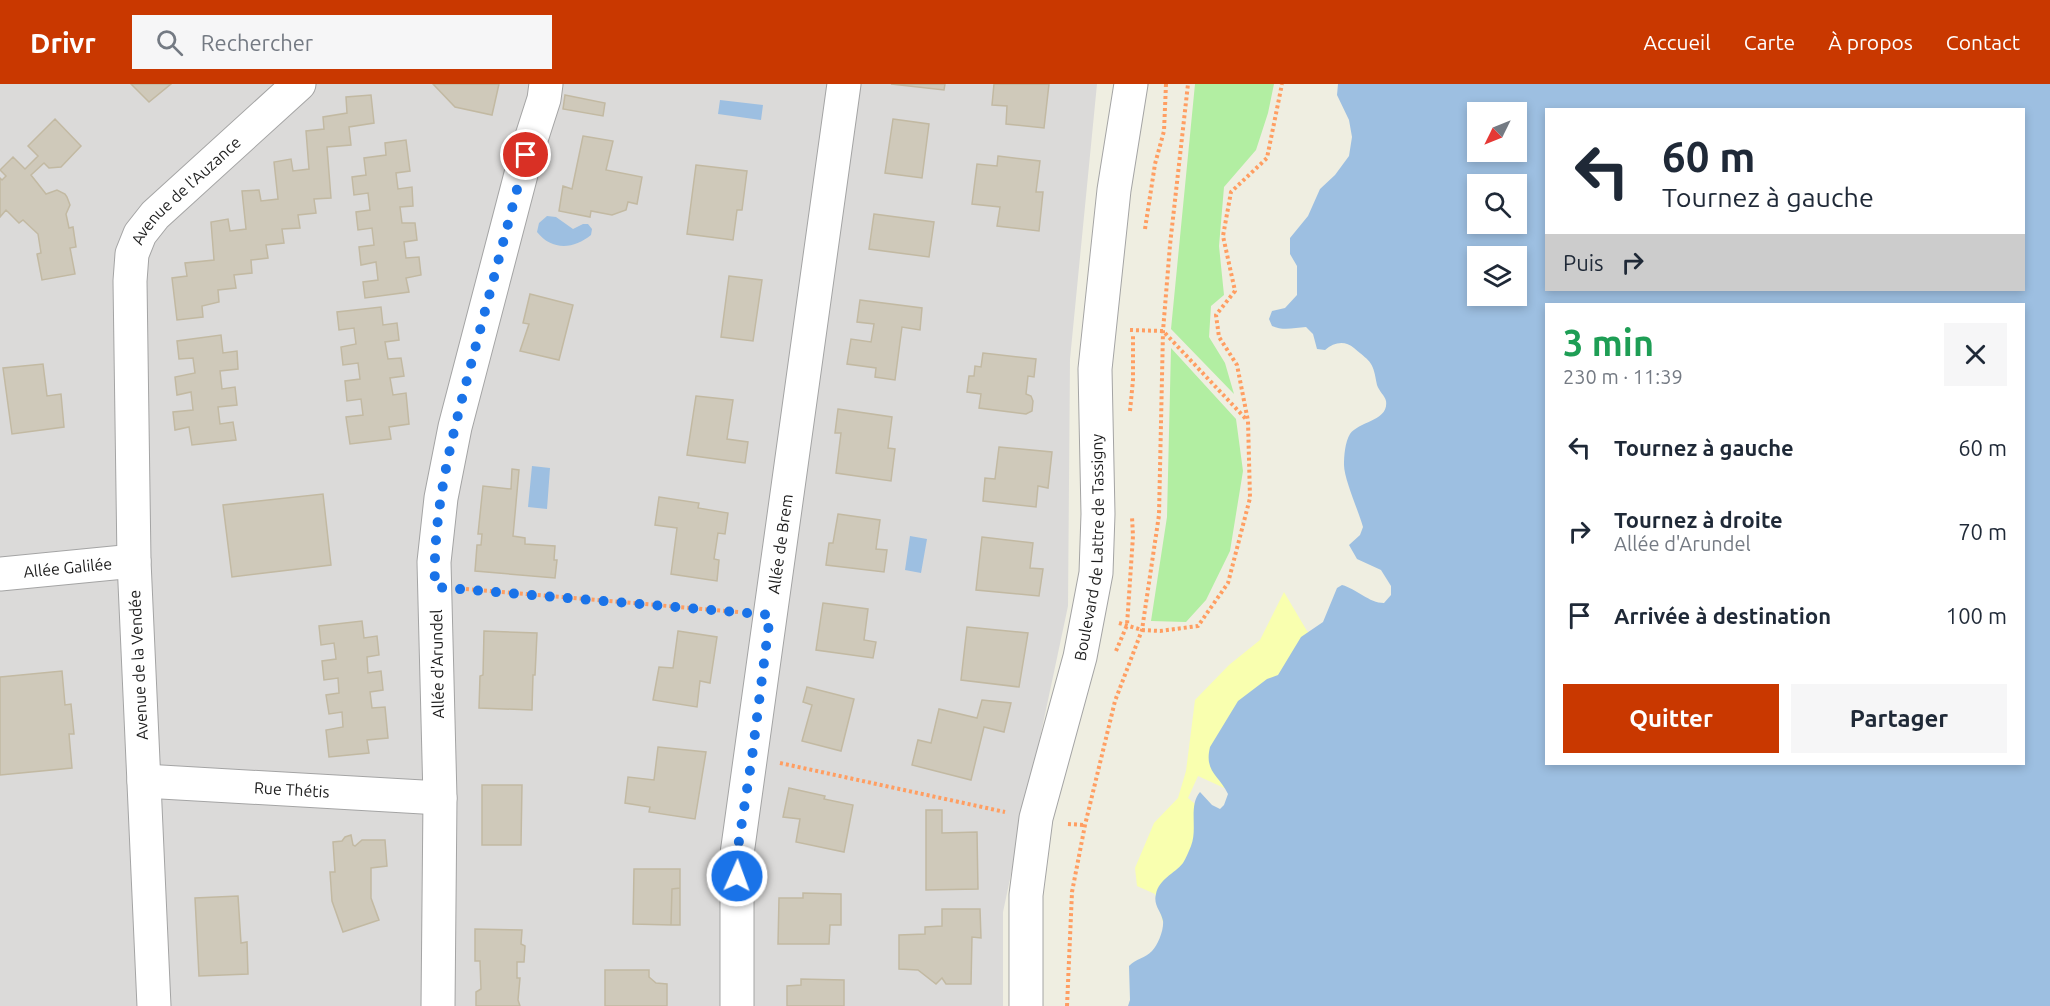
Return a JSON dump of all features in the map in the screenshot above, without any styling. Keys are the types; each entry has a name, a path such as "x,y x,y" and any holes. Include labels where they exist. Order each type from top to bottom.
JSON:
{"street":[{"name":"Avenue de l'Auzance","path":"130,325 132,254 140,234 155,215 299,84"},
{"name":"Allée d'Arundel","path":"438,1006 440,798 434,562 441,498 455,428 526,155 544,99 546,84"},
{"name":"Allée de Brem","path":"737,1006 737,854 844,84"},
{"name":"Boulevard de Lattre de Tassigny","path":"1026,1006 1026,895 1036,818 1053,761 1089,617 1096,561 1098,514 1095,369 1114,190 1131,84"},
{"name":"Avenue de la Vendée","path":"130,325 134,561 154,1006"},
{"name":"Allée Galilée","path":"0,574 134,561"},
{"name":"Rue Thétis","path":"144,781 440,798"}],"path":[{"path":"1067,1006 1072,892 1085,825 1115,701 1142,630 1159,515 1163,331 1188,84"},
{"path":"1089,617 1142,630 1160,631 1198,626 1228,583 1250,498 1248,421 1237,365 1219,337 1216,315 1235,291 1223,236 1231,192 1267,158 1282,84"},
{"path":"1100,326 1163,331 1248,421"},
{"path":"435,587 770,615"},
{"path":"752,757 1036,818 1085,825"}],"shaded area":[{"path":"0,84 1097,84 1070,359 1068,606 1003,912 1003,1006 0,1006"},
{"path":"1195,84 1274,84 1268,113 1256,150 1224,187 1219,246 1224,295 1211,306 1209,337 1225,363 1234,394 1171,329"},
{"path":"1171,348 1236,419 1243,471 1230,551 1206,600 1186,622 1151,621 1167,517"}],"sand":[{"path":"1284,592 1307,631 1334,645 1244,797 1198,776 1188,798 1226,830 1163,922 1155,894 1137,886 1135,868 1154,823 1178,798 1186,771 1195,700 1229,665 1260,640"}],"water":[{"path":"1338,84 2050,84 2050,1006 1128,1006 1130,1000 1129,966 1150,953 1160,937 1163,921 1156,905 1156,894 1163,880 1183,863 1189,850 1194,832 1196,798 1200,792 1212,805 1220,809 1228,794 1213,773 1209,755 1210,747 1238,701 1267,679 1278,675 1301,637 1323,622 1337,588 1342,585 1384,603 1391,595 1391,586 1381,570 1357,559 1349,545 1360,535 1363,527 1345,471 1344,457 1347,441 1354,430 1378,417 1386,408 1386,401 1377,385 1373,367 1351,345 1339,343 1325,350 1317,349 1313,334 1306,327 1276,328 1272,326 1269,319 1272,311 1285,308 1297,295 1297,266 1290,254 1290,238 1308,216 1320,189 1335,175 1349,156 1352,137 1349,120 1337,95"},
{"path":"720,100 763,105 761,120 718,114"},
{"path":"547,216 556,217 573,229 588,224 592,229 591,235 570,245 556,245 549,242 537,232 539,223"},
{"path":"532,466 550,468 547,509 528,507"},
{"path":"910,536 927,539 921,573 905,570"}],"building":[{"path":"131,84 171,84 149,102"},
{"path":"433,84 499,84 492,115 455,107"},
{"path":"891,84 945,84 944,90"},
{"path":"994,84 1049,84 1044,128 1006,124 1007,106 992,105"},
{"path":"371,95 374,123 349,127 351,145 327,147 331,198 314,199 316,213 298,215 300,228 282,229 284,243 266,245 268,258 251,260 252,273 234,275 236,288 218,290 219,302 202,306 203,317 177,320 172,278 187,276 185,263 214,260 211,222 228,219 230,231 246,229 242,191 259,190 261,201 278,199 274,162 291,159 293,171 309,169 306,131 324,129 323,117 347,113 346,97"},
{"path":"565,95 605,103 603,116 563,109"},
{"path":"55,119 81,146 61,167 49,168 44,163 31,175 46,194 57,190 67,197 70,205 66,214 69,228 73,227 76,247 70,248 75,274 42,280 37,254 41,253 38,234 23,220 19,223 6,210 0,217 0,178 2,180 6,176 0,170 13,157 25,169 38,156 28,146"},
{"path":"893,119 929,124 922,178 885,173"},
{"path":"583,136 613,141 606,170 642,177 637,204 628,202 626,210 612,215 591,211 590,217 559,211 563,186 572,189"},
{"path":"406,140 410,171 396,173 398,189 412,187 413,206 400,207 402,223 415,223 417,240 404,242 406,258 419,257 421,275 406,278 409,292 365,298 363,282 378,280 376,262 361,265 359,247 374,245 372,228 358,230 356,212 370,210 368,193 354,195 352,177 366,175 364,158 386,155 385,143"},
{"path":"998,156 1040,161 1036,192 1043,192 1039,231 997,226 1000,207 972,204 977,164 997,166"},
{"path":"696,165 747,171 742,210 737,210 733,240 687,234"},
{"path":"874,214 934,222 929,257 869,249"},
{"path":"729,276 762,280 753,341 721,337"},
{"path":"530,294 573,305 559,360 520,351 529,324 523,323"},
{"path":"860,300 922,308 920,330 902,327 895,380 875,377 876,368 847,364 851,339 871,342 874,324 857,322"},
{"path":"381,307 383,325 397,323 399,340 385,342 388,359 401,358 404,376 390,378 393,395 406,393 409,424 389,427 391,439 350,444 346,417 363,415 361,399 347,401 345,381 360,379 358,363 343,365 341,347 356,344 354,328 339,330 337,312"},
{"path":"221,335 223,353 237,351 238,369 220,371 222,389 235,387 237,405 218,407 220,424 233,422 236,440 192,445 189,427 175,430 173,412 193,410 191,392 177,395 175,377 195,373 193,358 179,359 177,341"},
{"path":"983,353 1036,359 1034,377 1028,376 1026,394 1031,396 1033,401 1032,411 1026,414 979,408 981,394 967,392 969,376 974,376 975,366 981,367"},
{"path":"43,364 47,396 61,394 64,427 12,434 3,368"},
{"path":"696,396 733,400 727,439 748,442 745,463 687,455"},
{"path":"838,409 892,417 888,448 895,449 891,481 836,473 841,433 835,433"},
{"path":"999,447 1052,452 1048,488 1038,486 1036,507 983,501 985,478 995,479"},
{"path":"512,469 519,470 513,536 525,538 525,544 555,546 554,560 557,560 555,578 475,571 477,545 481,545 482,534 478,534 483,486 511,489"},
{"path":"323,494 331,565 232,577 223,505"},
{"path":"659,497 699,503 698,508 728,513 725,534 718,533 714,559 719,560 717,581 671,574 677,528 655,525"},
{"path":"838,514 880,520 876,549 887,550 884,572 826,565 829,543 833,543"},
{"path":"982,537 1033,543 1030,568 1043,569 1039,596 976,590"},
{"path":"823,603 868,609 864,640 876,642 873,658 816,650"},
{"path":"362,621 364,638 377,636 379,655 367,657 368,673 381,671 383,690 370,692 372,708 385,707 388,738 367,740 369,753 329,757 326,730 343,727 342,712 329,714 326,695 339,693 338,678 324,680 322,661 336,659 334,643 321,645 319,626"},
{"path":"967,627 1028,633 1019,687 961,680"},
{"path":"484,631 537,633 532,710 479,708 480,676 483,675"},
{"path":"678,631 717,637 710,683 700,681 697,707 653,700 659,667 673,668"},
{"path":"62,671 65,705 71,704 74,734 69,734 72,768 0,775 0,677"},
{"path":"807,687 854,699 841,751 802,741 812,705 803,702"},
{"path":"982,700 1011,703 1004,732 984,727 971,780 912,765 918,740 931,743 939,709 977,718"},
{"path":"658,747 706,752 695,819 649,812 650,807 625,803 628,777 654,780"},
{"path":"482,785 522,785 521,845 482,845"},
{"path":"789,788 853,805 844,852 796,842 800,819 783,817"},
{"path":"926,810 942,810 942,833 977,832 978,889 926,890"},
{"path":"351,835 355,846 362,840 385,840 387,866 371,868 371,898 379,920 343,932 332,901 330,872 335,872 333,842 342,841"},
{"path":"634,869 680,869 680,888 672,889 671,925 633,924"},
{"path":"680,888 680,925 671,925 672,889"},
{"path":"803,893 841,894 841,925 830,925 829,944 778,944 779,898 803,898"},
{"path":"238,896 241,943 247,942 248,974 199,976 195,898"},
{"path":"942,909 980,909 981,938 972,937 971,984 946,984 942,978 936,984 918,970 899,969 899,935 925,934 925,927 942,926"},
{"path":"475,929 522,930 521,944 525,946 524,962 517,962 517,978 520,978 518,1000 520,1006 476,1006 476,992 481,989 480,961 475,961"},
{"path":"605,970 649,970 649,977 656,983 667,984 667,1006 605,1006"},
{"path":"801,979 844,980 844,1006 787,1006 787,986 801,985"}],"route":[{"path":"526,155 455,428 441,498 434,562 435,587 770,615 737,854 737,876"}]}
